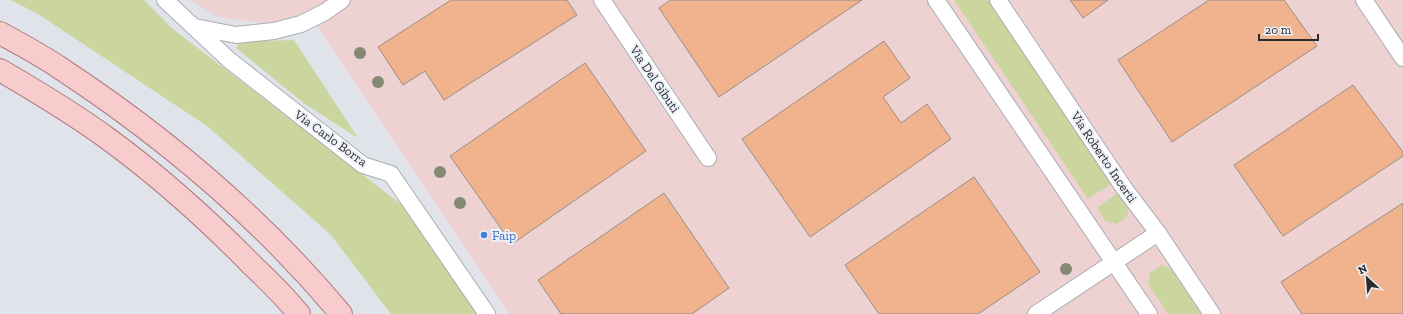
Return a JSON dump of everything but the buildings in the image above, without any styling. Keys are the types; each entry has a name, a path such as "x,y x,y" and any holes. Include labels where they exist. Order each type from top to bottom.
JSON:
{"main road":[{"path":"0,33 59,67 123,111 186,160 245,212 312,280 341,314"},
{"path":"0,70 38,92 107,138 169,187 223,235 299,314"}],"street":[{"name":"Via Carlo Borra","path":"165,0 228,59 363,165 391,174 488,314"},
{"path":"195,27 236,35 274,31 301,24 325,12 342,0"},
{"name":"Via Del Gibuti","path":"602,0 708,158"},
{"path":"936,0 1149,314"},
{"name":"Via Roberto Incerti","path":"998,0 1124,188 1158,233 1212,314"},
{"path":"1364,0 1403,58"},
{"path":"1036,314 1115,263 1158,233"}],"shaded area":[{"path":"191,0 1403,0 1403,314 509,314 307,11 292,18 269,24 217,17"}],"green space":[{"path":"11,0 144,0 173,29 402,205 481,314 391,314 331,235 207,126 38,14"},
{"path":"954,0 988,0 1112,183 1088,199"},
{"path":"242,40 294,40 358,138 305,104 236,48"},
{"path":"1119,192 1127,205 1128,216 1116,224 1105,221 1097,208"},
{"path":"1162,265 1171,269 1201,314 1168,314 1148,284 1150,273"}],"place":[{"name":"Faip","path":"484,235"}]}
